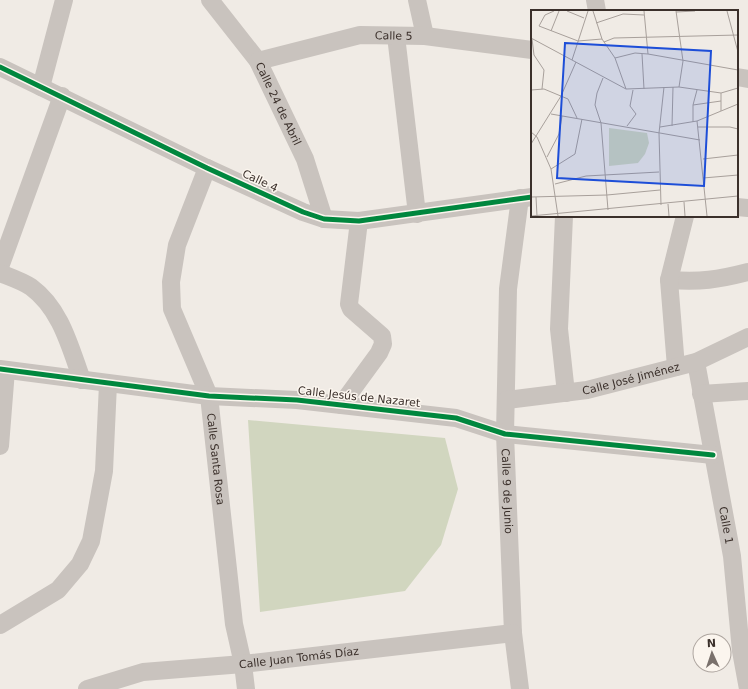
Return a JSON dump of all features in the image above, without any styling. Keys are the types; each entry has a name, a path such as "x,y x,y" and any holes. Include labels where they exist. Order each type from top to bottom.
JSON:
{"street":[{"path":"41,87 64,0"},
{"name":"Calle 24 de Abril","path":"210,0 258,61 305,159 324,219"},
{"path":"417,0 425,36"},
{"path":"595,0 597,10"},
{"name":"Calle 5","path":"258,61 360,35 425,36 531,50"},
{"path":"396,36 417,214"},
{"name":"Calle 4","path":"0,68 62,96 207,168 303,212 324,219 359,221 526,198"},
{"path":"738,77 748,78"},
{"path":"0,267 62,96"},
{"name":"Calle Santa Rosa","path":"207,168 177,245 171,282 172,309 209,396 234,624 243,664 246,689"},
{"name":"Calle 9 de Junio","path":"520,689 513,633 505,434 507,400 508,289 526,198"},
{"path":"738,207 748,208"},
{"path":"564,217 559,329 566,393"},
{"path":"676,367 669,280 685,217"},
{"path":"341,405 379,353 383,344 382,336 351,309 348,304 359,221"},
{"path":"669,280 699,282 717,280 748,272"},
{"path":"0,273 30,286 50,304 67,338 82,380"},
{"name":"Calle José Jiménez","path":"507,400 587,390 696,362 748,337"},
{"name":"Calle 1","path":"696,362 713,455 740,554 748,689"},
{"path":"0,446 3,370"},
{"name":"Calle Jesús de Nazaret","path":"3,370 209,396 297,400 456,418 505,434 713,455"},
{"path":"0,626 58,590 80,564 91,541 104,471 108,384"},
{"path":"701,394 748,391"},
{"name":"Calle Juan Tomás Díaz","path":"87,689 143,672 243,664 513,633"}],"green space":[{"path":"248,420 445,438 458,489 441,545 405,591 260,612"}],"cycle path":[{"path":"0,67 207,168 303,212 324,219 359,221 531,197"},
{"path":"0,369 209,396 297,400 456,418 505,434 713,455"}]}
